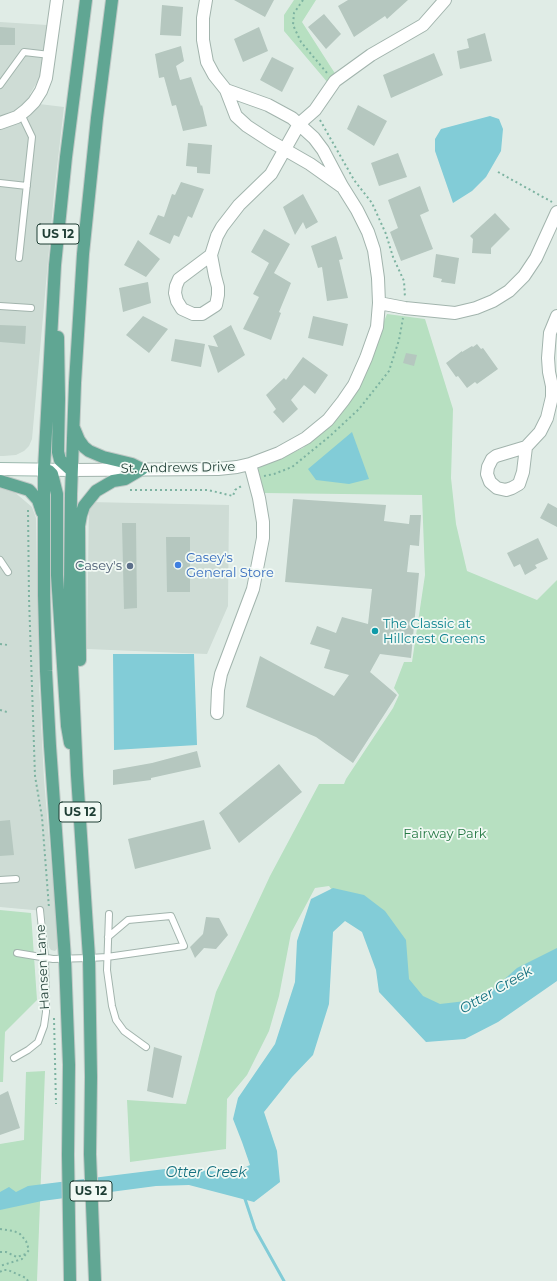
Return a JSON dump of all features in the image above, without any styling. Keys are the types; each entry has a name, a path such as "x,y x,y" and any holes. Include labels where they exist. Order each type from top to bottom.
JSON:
{"main road":[{"name":"US 12","path":"70,1281 68,1155 69,1065 65,959 50,746 44,595 44,469 55,266 66,157 86,0"},
{"name":"US 12","path":"95,1281 90,1154 91,1077 89,958 77,775 70,589 71,470 83,254 97,118 112,0"},
{"path":"55,266 59,349 58,452 60,460 71,470"},
{"path":"73,425 79,440 89,451 103,457 132,464 142,469"},
{"path":"44,469 52,474 57,494 57,575 67,726 77,775"},
{"path":"76,743 80,701 79,526 81,515 84,506 96,491 113,481 125,479 142,469"},
{"path":"0,481 23,488 35,496 38,500 44,520"}],"street":[{"path":"0,123 21,114 34,102 41,91 46,78 57,0"},
{"name":"St. Andrews Drive","path":"206,0 203,18 203,40 208,62 214,75 226,90 236,116 247,126 310,164 342,186"},
{"path":"211,255 179,279 175,293 177,302 182,310 193,314 202,314 216,305 218,287 211,255 217,236 239,205 271,174 299,124 315,110 335,81 372,55 423,25 445,0"},
{"name":"St. Andrews Drive","path":"0,469 71,470 218,468 237,467 250,464 279,453 306,438 328,420 344,401 354,385 366,358 377,327 379,303 378,278 372,244 368,232 323,150 314,138 292,118 268,105 226,90"},
{"path":"379,303 405,308 455,313 476,308 499,297 509,291 524,276 536,258 555,207"},
{"path":"526,447 540,432 550,408 552,386 549,372 549,346 550,333 557,316"},
{"path":"217,713 218,690 221,674 253,589 263,538 263,522 250,464"}],"lane":[{"path":"0,85 24,52 50,55"},
{"path":"19,258 32,137 21,114"},
{"path":"0,183 27,186"},
{"path":"0,306 30,308"},
{"path":"0,560 8,572"},
{"path":"0,880 16,879"},
{"name":"Hansen Lane","path":"14,1058 38,1042 42,1035 46,1012 45,958 40,910"},
{"path":"109,914 107,979 112,1006 116,1020 124,1031 146,1047"},
{"path":"17,953 45,958 89,958 107,957 184,946 171,916 128,920 108,937"}],"path":[{"path":"302,0 294,12 293,25 301,42 335,81"},
{"path":"129,490 208,490 233,496 235,490 254,479 274,474 292,467 330,436 359,409 389,372 399,340 405,308 404,281 393,258 386,234 372,204 354,180 315,110"},
{"path":"498,172 555,207"},
{"path":"28,507 29,598 35,776 42,817 49,908"},
{"path":"0,644 8,645"},
{"path":"0,710 7,712"},
{"path":"54,1013 56,1110"},
{"path":"0,1229 14,1231 20,1234 29,1248 22,1259 0,1266"},
{"path":"0,1252 6,1252 17,1257 26,1254"},
{"path":"0,1272 3,1270 8,1270 26,1278 28,1281"}],"shaded area":[{"path":"0,22 47,25 40,77 30,94 39,104 64,107 54,194 32,439 29,446 24,451 16,455 3,456 0,456"},
{"path":"0,487 12,490 32,507 36,518 39,683 44,780 58,941 57,949 55,951 51,950 49,947 44,911 0,907"},
{"path":"89,502 229,505 228,606 207,654 87,649"}],"green space":[{"path":"294,0 316,0 302,22 336,75 328,83 284,31 284,15"},
{"name":"Fairway Park","path":"387,314 425,319 453,409 451,478 456,524 467,571 537,600 557,580 557,960 433,1023 388,953 344,907 329,886 315,888 291,933 279,996 269,1031 247,1075 227,1099 226,1149 130,1162 127,1100 186,1104 216,992 270,876 319,784 344,784 393,708 399,695 394,688 404,662 412,662 425,575 422,495 263,493 258,468 303,448 353,398"},
{"path":"0,910 31,913 37,1000 5,1032 3,1082 0,1082"},
{"path":"45,1071 37,1281 0,1281 0,1144 24,1140 26,1072"}],"water":[{"path":"490,116 499,119 503,129 501,151 486,177 472,191 453,203 435,151 435,139 441,129"},
{"path":"352,432 369,479 349,484 316,480 308,469"},
{"path":"113,654 194,654 197,745 114,750"},
{"name":"Otter Creek","path":"333,888 364,895 385,911 406,940 409,979 423,996 440,1004 466,1001 489,993 517,968 557,948 557,981 498,1022 465,1039 426,1042 379,992 376,970 362,932 345,921 333,932 329,1004 313,1055 292,1077 264,1112 277,1151 280,1182 254,1202 189,1185 156,1186 42,1201 0,1210 0,1192 9,1187 16,1192 28,1186 173,1168 233,1173 250,1165 233,1119 238,1098 275,1044 295,982 297,941 311,899"}],"building":[{"path":"234,0 274,0 265,17"},
{"path":"348,0 408,0 387,19 385,16 354,37 338,6"},
{"path":"162,5 183,7 181,36 160,35"},
{"path":"324,14 341,34 326,49 308,27"},
{"path":"0,27 15,28 15,45 0,45"},
{"path":"259,27 268,51 243,62 234,39"},
{"path":"485,33 492,61 460,69 457,51 469,48 467,39"},
{"path":"181,46 184,61 176,66 180,80 191,77 201,106 202,105 207,126 183,131 176,105 172,106 164,77 159,78 155,54"},
{"path":"434,53 443,75 391,98 383,75"},
{"path":"272,57 294,68 282,92 260,80"},
{"path":"358,105 387,121 374,146 347,129"},
{"path":"188,143 212,145 210,174 197,173 197,167 186,166"},
{"path":"398,153 407,177 379,186 371,163"},
{"path":"181,182 204,189 192,218 188,216 179,237 174,235 170,244 149,234 158,215 164,217 172,194 175,195"},
{"path":"420,186 429,211 420,215 433,249 401,261 390,232 398,228 388,200"},
{"path":"303,194 318,222 306,229 303,222 295,235 283,207"},
{"path":"495,213 510,229 491,248 491,254 472,253 473,239 470,236"},
{"path":"264,229 290,244 274,273 291,283 279,312 281,313 271,340 243,329 259,297 253,294 269,263 251,252"},
{"path":"336,236 343,259 339,260 348,298 327,301 322,267 318,268 311,246"},
{"path":"138,240 160,259 146,277 124,265"},
{"path":"436,254 459,258 455,284 441,282 442,279 433,277"},
{"path":"148,282 151,303 123,312 119,288"},
{"path":"143,316 168,329 149,353 126,335"},
{"path":"313,316 348,324 343,346 308,338"},
{"path":"0,325 26,326 25,344 0,342"},
{"path":"231,325 245,355 218,373 208,345 218,347 213,336"},
{"path":"175,339 205,344 201,367 171,361"},
{"path":"477,344 481,349 483,348 498,369 477,384 475,382 467,388 458,376 456,377 446,363 462,351"},
{"path":"406,353 417,355 414,366 403,363"},
{"path":"303,357 328,375 315,394 304,385 291,400 298,409 283,423 273,412 276,409 266,395 284,378 286,380"},
{"name":"The Classic at Hillcrest Greens","path":"293,499 386,505 384,521 409,524 410,515 421,515 419,546 410,545 407,572 419,573 411,658 380,654 370,672 397,695 353,763 316,737 246,707 260,656 334,696 349,675 324,668 330,650 310,644 317,626 336,633 342,617 368,624 372,589 285,582"},
{"path":"548,503 557,508 557,527 540,518"},
{"name":"Casey's","path":"122,523 136,523 137,608 124,609"},
{"name":"Casey's General Store","path":"166,537 190,537 190,592 167,592"},
{"path":"538,538 548,559 535,565 537,568 525,575 520,564 514,567 507,553"},
{"path":"197,751 201,767 151,778 151,780 113,785 113,770 152,763"},
{"path":"279,764 302,792 239,843 219,813"},
{"path":"10,820 14,855 0,856 0,821"},
{"path":"204,820 211,849 135,869 128,839"},
{"path":"206,917 219,918 228,935 216,949 204,948 195,958 190,947 203,934"},
{"path":"154,1047 182,1056 173,1098 147,1091"},
{"path":"8,1091 20,1128 0,1135 0,1095"}],"waterway":[{"path":"244,1196 255,1229 284,1281"}],"place":[{"name":"Casey's General Store","path":"178,565"},
{"name":"Casey's","path":"130,566"},
{"name":"The Classic at Hillcrest Greens","path":"375,631"}]}
